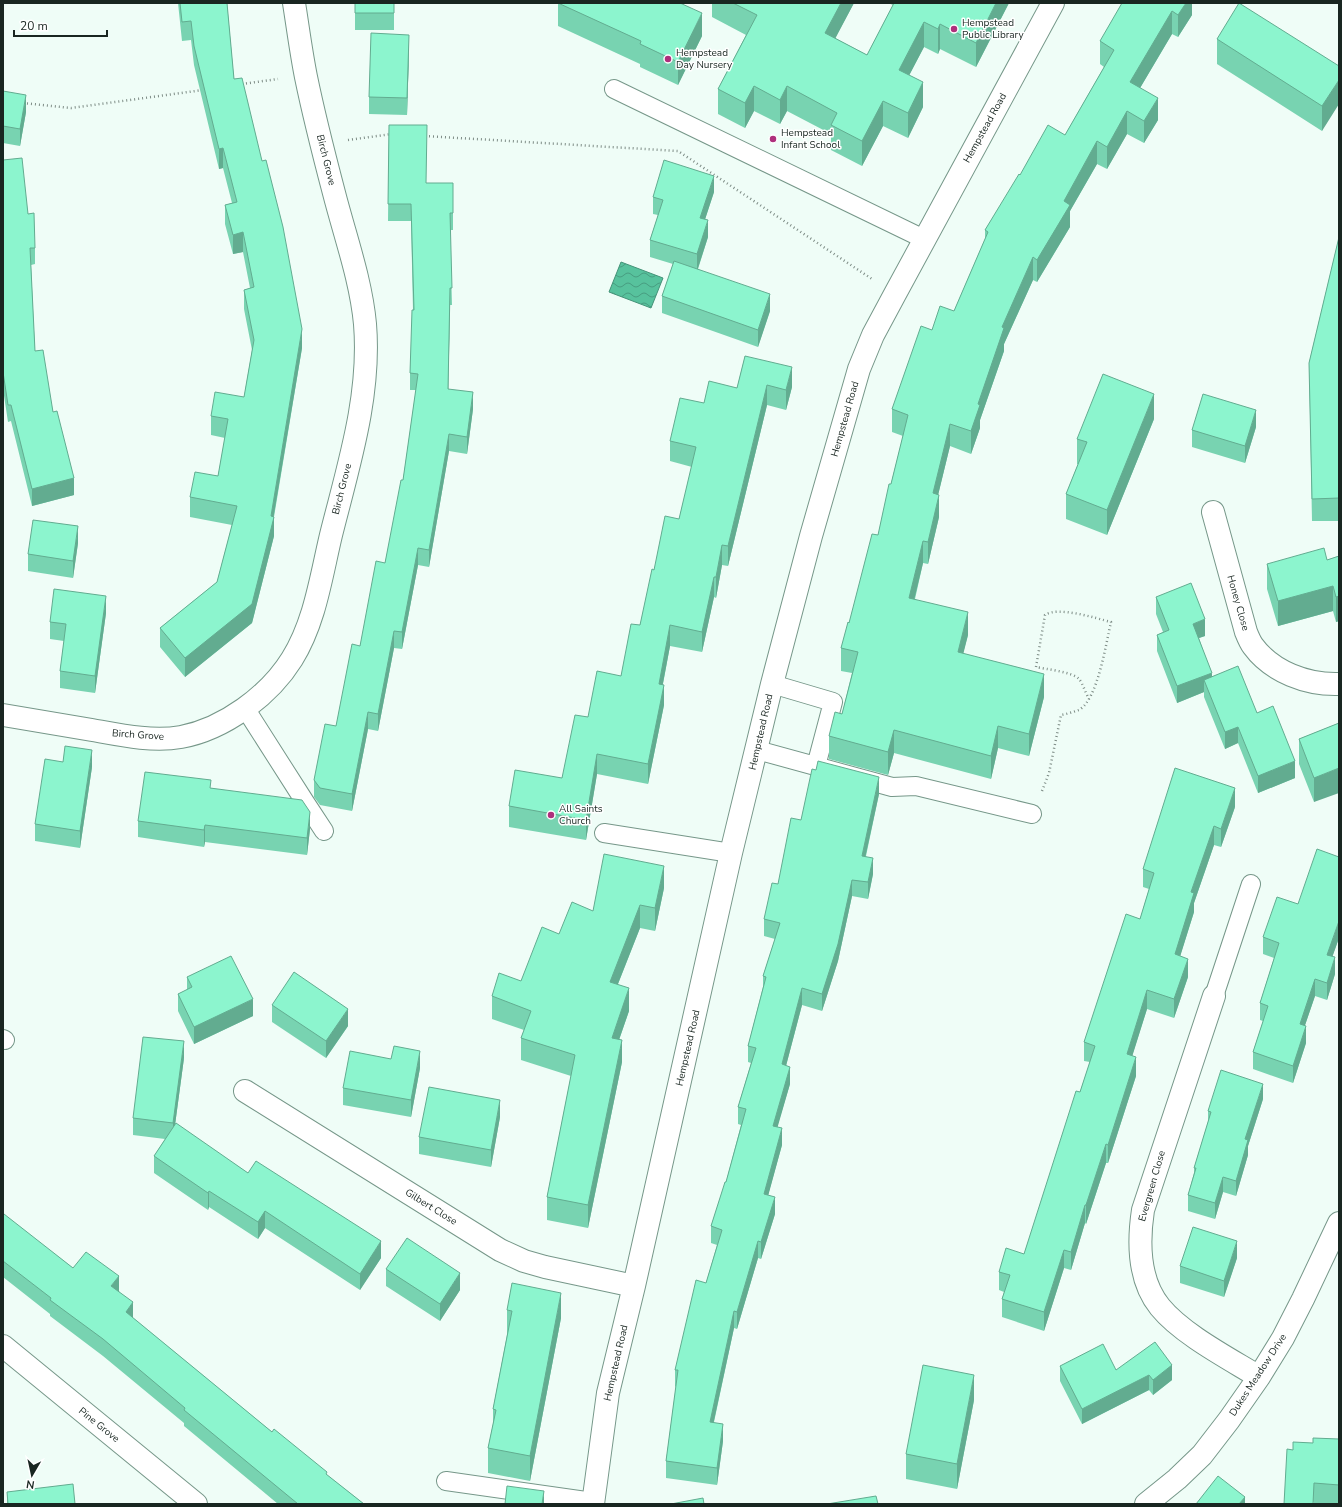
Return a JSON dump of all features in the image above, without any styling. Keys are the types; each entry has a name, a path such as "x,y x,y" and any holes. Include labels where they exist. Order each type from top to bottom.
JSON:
{"street":[{"name":"Birch Grove","path":"3,715 123,735 153,738 180,737 223,723 245,708 278,678 291,660 303,639 314,606 352,449 361,405 366,347 361,297 321,144 306,76 294,3"},
{"name":"Hempstead Road","path":"593,1503 608,1393 634,1286 732,853 772,684 815,523 859,369 873,335 1053,3"},
{"name":"Honey Close","path":"1213,512 1246,632 1253,646 1280,670 1300,679 1317,683 1339,684"},
{"name":"Evergreen Close","path":"1214,996 1143,1210 1140,1232 1140,1250 1143,1272 1159,1306 1176,1323 1211,1348 1259,1377"},
{"name":"Gilbert Close","path":"245,1091 500,1250 524,1261 545,1267 634,1286"},
{"name":"Dukes Meadow Drive","path":"1146,1504 1177,1479 1202,1455 1259,1377 1283,1338 1300,1306 1339,1223"},
{"name":"Pine Grove","path":"3,1346 196,1504"}],"lane":[{"path":"614,89 924,239"},
{"path":"772,684 833,702 816,766"},
{"path":"245,708 324,830"},
{"path":"757,750 892,786 916,786 1032,814"},
{"path":"604,834 732,853"},
{"path":"1214,996 1251,884"},
{"path":"446,1481 593,1503"}],"path":[{"path":"237,85 306,76"},
{"path":"18,102 71,108 207,89"},
{"path":"321,144 395,134"},
{"path":"418,136 678,151 895,294"},
{"path":"1032,814 1049,773 1061,715 1080,709 1089,699 1098,678 1111,622 1068,612 1049,612 1046,615 1036,667 1074,675 1080,680 1083,690 1089,699"}],"water":[{"path":"621,262 663,278 651,308 609,292"}],"building":[{"path":"180,3 227,3 234,79 242,78 262,161 266,160 283,227 302,329 271,516 274,517 252,604 185,658 160,628 217,582 237,506 190,497 195,472 218,476 228,419 211,416 215,392 244,397 254,340 244,290 254,287 243,232 233,235 225,205 237,202 223,148 219,149 194,46 191,21 182,22"},
{"path":"355,3 394,3 394,13 355,13"},
{"path":"558,3 680,3 702,13 678,62 640,44 641,41"},
{"path":"733,3 841,3 825,33 867,55 894,3 996,3 976,43 940,24 938,29 924,22 899,70 923,82 908,113 883,101 862,141 831,125 837,113 787,86 780,100 754,86 745,103 718,89 757,15"},
{"path":"1122,3 1186,3 1178,15 1172,11 1130,82 1158,98 1144,121 1127,111 1107,147 1097,141 1064,201 1070,205 1037,260 1033,257 1002,327 1004,328 978,404 980,405 971,431 950,424 933,493 939,495 928,542 923,541 909,598 968,612 958,652 1044,674 1029,734 998,726 991,756 894,730 888,752 829,736 835,712 842,714 858,652 841,648 872,534 878,535 889,484 891,484 908,415 892,409 921,326 932,330 940,306 954,311 988,232 985,230 1019,174 1020,175 1048,125 1065,135 1114,50 1100,41"},
{"path":"1239,3 1339,66 1339,80 1322,106 1217,39"},
{"path":"371,33 409,35 407,98 369,97"},
{"path":"3,91 26,95 20,129 3,126"},
{"path":"389,125 427,125 426,183 453,183 453,213 450,213 452,288 450,288 448,389 473,392 467,437 449,434 429,550 418,548 402,632 394,631 378,714 368,712 352,794 320,788 314,780 325,724 336,726 352,644 360,646 376,561 385,563 401,480 403,480 418,374 410,373 412,310 414,310 411,204 388,204"},
{"path":"22,158 28,214 34,213 35,248 30,248 35,351 43,350 53,412 57,411 74,478 32,489 11,405 8,405 3,372 3,160"},
{"path":"664,160 714,176 700,218 708,220 697,254 650,240 663,200 653,197"},
{"path":"1339,237 1339,498 1312,499 1309,363"},
{"path":"674,261 770,294 758,330 662,296"},
{"path":"745,356 792,367 786,390 767,385 728,546 722,545 716,577 714,577 702,632 670,625 659,684 664,685 648,764 597,754 586,820 509,806 515,770 562,778 575,715 588,717 597,671 621,676 631,624 640,625 652,569 654,570 665,516 679,519 696,447 670,441 680,398 704,403 709,381 737,388"},
{"path":"1103,374 1154,394 1107,510 1066,494 1087,442 1077,439"},
{"path":"1203,394 1256,410 1245,446 1192,430"},
{"path":"33,520 78,526 73,561 28,554"},
{"path":"1324,548 1327,560 1339,556 1339,596 1336,597 1333,586 1278,601 1267,564"},
{"path":"1191,583 1205,619 1193,624 1212,673 1177,686 1157,635 1169,630 1156,597"},
{"path":"54,589 106,596 95,676 60,671 66,624 50,622"},
{"path":"1238,666 1257,713 1273,706 1295,761 1258,776 1238,727 1225,732 1204,680"},
{"path":"1339,723 1339,768 1314,778 1299,739"},
{"path":"65,746 92,750 80,831 35,824 45,759 63,762"},
{"path":"818,761 879,777 862,856 873,858 868,882 852,880 838,944 822,994 802,988 782,1064 790,1067 773,1126 782,1128 764,1194 775,1197 761,1242 758,1241 737,1312 734,1311 710,1422 723,1424 717,1468 666,1461 678,1370 675,1370 696,1280 706,1283 722,1230 711,1226 726,1182 746,1109 738,1107 756,1048 748,1046 766,977 763,976 780,923 764,919 772,883 778,884 791,818 801,820 812,769 816,770"},
{"path":"1175,768 1235,788 1221,829 1214,826 1191,892 1194,893 1175,954 1188,959 1174,999 1147,990 1127,1054 1136,1057 1108,1145 1106,1144 1071,1252 1064,1250 1044,1312 1002,1299 1010,1275 999,1272 1006,1248 1024,1254 1076,1091 1080,1092 1095,1046 1084,1042 1126,914 1140,919 1154,873 1143,869"},
{"path":"145,772 211,780 210,788 302,800 310,812 307,838 205,825 204,830 138,821"},
{"path":"1317,849 1339,857 1339,921 1327,955 1335,957 1327,983 1315,979 1300,1024 1306,1026 1293,1066 1253,1052 1268,1006 1260,1003 1279,943 1263,937 1277,897 1298,904"},
{"path":"604,854 664,866 655,908 640,905 610,982 629,988 612,1038 622,1040 588,1205 547,1197 575,1055 521,1038 531,1011 492,996 499,973 521,981 542,927 559,934 572,902 593,911"},
{"path":"231,956 253,999 194,1027 178,994 192,987 187,977"},
{"path":"294,972 348,1009 326,1041 272,1005"},
{"path":"143,1037 184,1041 173,1123 133,1118"},
{"path":"394,1046 420,1051 411,1100 343,1088 350,1051 391,1059"},
{"path":"1221,1070 1263,1084 1245,1139 1248,1140 1236,1181 1223,1177 1215,1203 1188,1195 1196,1168 1194,1168 1211,1112 1208,1111"},
{"path":"429,1087 500,1100 491,1150 419,1137"},
{"path":"176,1123 248,1173 256,1161 381,1241 360,1274 265,1211 258,1222 209,1191 208,1193 154,1156"},
{"path":"4,1214 73,1268 86,1252 119,1276 111,1286 133,1302 126,1312 272,1432 274,1429 327,1472 326,1474 364,1504 298,1504 184,1410 185,1408 103,1339 50,1300 51,1298 3,1261"},
{"path":"1193,1227 1237,1241 1224,1281 1180,1266"},
{"path":"407,1238 460,1273 440,1304 386,1269"},
{"path":"512,1283 561,1293 530,1456 488,1448 496,1410 493,1409 512,1311 507,1310"},
{"path":"1155,1342 1172,1365 1153,1380 1149,1375 1082,1409 1060,1366 1103,1344 1116,1370"},
{"path":"923,1365 974,1375 957,1464 906,1454"},
{"path":"1313,1438 1339,1439 1339,1485 1314,1483 1313,1504 1284,1504 1287,1449 1293,1450 1293,1442 1313,1443"},
{"path":"1218,1476 1245,1497 1239,1504 1196,1504"},
{"path":"73,1484 75,1504 8,1504 7,1492"},
{"path":"507,1486 544,1491 542,1504 505,1504"},
{"path":"876,1496 878,1504 827,1504"},
{"path":"703,1498 704,1504 671,1504"}],"place":[{"name":"Hempstead Public Library","path":"954,29"},
{"name":"Hempstead Day Nursery","path":"668,59"},
{"name":"Hempstead Infant School","path":"773,139"},
{"name":"All Saints Church","path":"551,815"}]}
